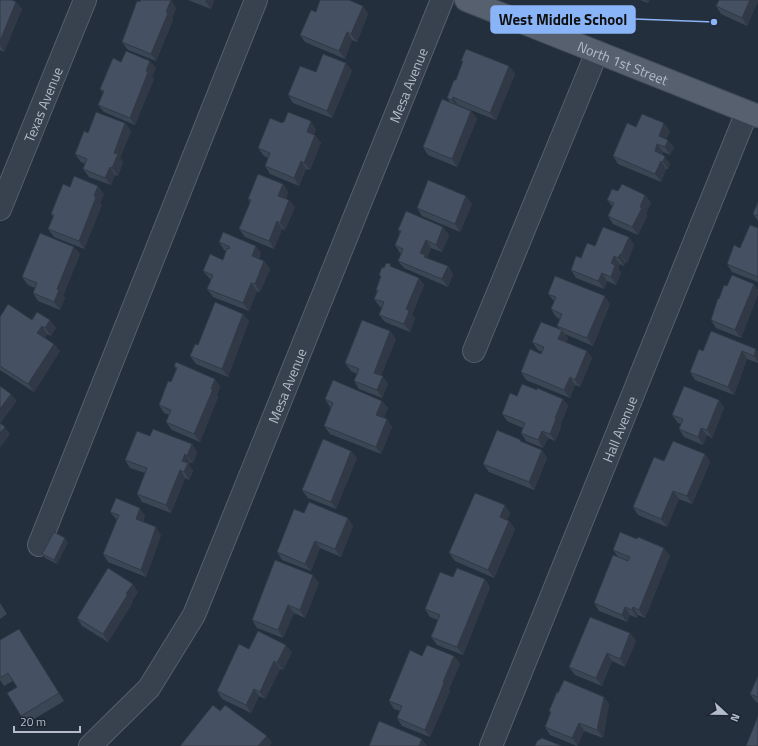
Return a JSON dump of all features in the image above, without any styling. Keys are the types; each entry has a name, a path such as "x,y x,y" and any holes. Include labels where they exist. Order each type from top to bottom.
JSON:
{"main road":[{"name":"North 1st Street","path":"466,0 752,114"}],"street":[{"name":"Texas Avenue","path":"0,209 85,0"},
{"path":"39,545 256,0"},
{"name":"Mesa Avenue","path":"90,746 149,688 194,615 442,0"},
{"path":"474,351 597,52"},
{"name":"Hall Avenue","path":"491,746 752,114"}],"building":[{"path":"0,0 12,0 16,2 0,41"},
{"path":"140,0 171,0 166,12 168,13 151,54 122,42 137,1 140,2"},
{"path":"320,0 349,0 363,6 351,34 347,32 339,51 300,35 311,10 316,12"},
{"path":"719,0 750,0 742,18 716,6"},
{"path":"466,49 509,66 490,113 453,97 452,100 447,98 454,80 456,80"},
{"path":"126,51 150,61 146,71 148,72 130,118 98,105 104,91 100,89 113,58 121,62"},
{"path":"323,54 346,63 327,111 288,95 300,66 316,72"},
{"path":"442,99 471,111 452,159 423,147"},
{"path":"96,112 125,123 114,153 118,154 112,168 110,167 105,178 83,169 87,159 75,154 84,131 88,133"},
{"path":"288,112 311,121 307,132 315,135 304,163 301,161 294,178 265,166 270,153 258,148 270,118 282,123 284,122"},
{"path":"642,114 664,123 659,136 668,140 665,147 657,144 655,151 665,156 655,174 613,156 627,123 636,127"},
{"path":"258,174 283,184 278,196 289,200 280,223 277,221 269,241 239,229 251,200 248,199"},
{"path":"74,176 98,186 94,196 96,197 79,241 48,229 54,215 51,214 63,184 70,187"},
{"path":"428,180 466,196 455,224 417,208"},
{"path":"622,184 645,195 640,207 642,208 632,227 608,216 614,203 607,200 612,189 618,191"},
{"path":"758,202 758,216 753,214"},
{"path":"406,211 443,227 436,245 426,240 420,253 425,255 424,257 448,266 442,279 398,261 403,249 395,245 401,231 398,230"},
{"path":"750,225 758,228 758,277 727,264 734,245 740,248"},
{"path":"603,227 629,237 621,255 620,254 618,258 614,256 611,263 615,265 611,277 602,273 598,281 571,270 576,256 581,258 587,243 595,246"},
{"path":"223,232 256,246 252,256 264,261 255,284 251,283 243,303 207,289 213,275 203,271 210,254 223,260 227,248 229,249 230,247 219,242"},
{"path":"40,233 74,247 57,289 59,290 54,302 33,293 37,283 22,277"},
{"path":"386,263 419,278 406,309 409,311 404,324 379,315 384,302 374,299 378,290 376,290 381,276 379,275 382,267 384,268"},
{"path":"732,275 754,284 735,330 711,320 724,285 727,286"},
{"path":"555,276 605,296 587,338 557,326 562,314 551,309 556,297 548,294"},
{"path":"215,302 243,314 222,369 190,356 195,344 198,345"},
{"path":"8,304 32,320 37,312 50,320 45,328 42,326 37,333 54,344 28,384 0,366 0,317"},
{"path":"362,320 390,331 374,373 383,376 377,390 354,381 359,369 345,363"},
{"path":"541,322 562,330 558,339 587,351 575,380 570,377 564,390 521,372 530,349 541,354 544,347 532,342"},
{"path":"711,331 756,349 754,356 742,351 728,387 690,372 699,349 703,351"},
{"path":"176,362 215,379 211,389 213,389 194,434 166,422 171,410 159,405 168,381 171,382 177,368 174,366"},
{"path":"333,380 382,401 376,415 387,419 376,447 324,426 333,403 325,399"},
{"path":"522,384 537,390 537,388 563,399 550,434 542,431 538,440 521,433 525,423 502,414 510,393 517,396"},
{"path":"0,386 11,394 0,409"},
{"path":"684,386 719,400 707,430 701,428 698,437 679,429 683,419 672,415"},
{"path":"0,423 5,427 0,433"},
{"path":"153,429 192,444 187,456 185,454 182,461 188,463 184,472 180,470 166,505 137,494 147,468 125,460 137,431 150,436"},
{"path":"497,430 542,450 529,482 483,464"},
{"path":"323,439 351,451 331,502 302,490"},
{"path":"673,441 705,454 687,496 673,491 661,519 633,507 654,457 664,461"},
{"path":"475,493 505,505 500,517 509,521 488,570 449,553"},
{"path":"116,498 140,508 136,519 156,527 141,570 103,554 119,515 110,512"},
{"path":"309,502 348,518 335,549 315,541 305,564 277,552 294,509 304,513"},
{"path":"54,532 65,538 54,560 42,554"},
{"path":"620,532 637,539 638,537 664,548 639,610 633,607 632,610 625,607 622,615 594,603 613,555 628,561 630,557 613,550"},
{"path":"275,560 313,575 300,610 288,605 278,630 252,620"},
{"path":"108,568 133,584 103,634 77,618"},
{"path":"457,568 485,579 457,647 431,637 440,615 425,609 440,572 453,577"},
{"path":"590,617 630,633 620,659 607,653 596,678 569,667"},
{"path":"19,629 59,693 21,716 7,693 17,687 8,673 0,678 0,640"},
{"path":"258,631 286,645 277,663 274,661 260,692 254,689 246,705 217,691 239,644 249,649"},
{"path":"427,645 454,656 425,730 397,718 402,706 389,701 410,650 422,656"},
{"path":"758,676 758,697 750,694"},
{"path":"564,680 604,697 597,730 579,723 572,738 545,727 551,712 549,711"},
{"path":"213,705 220,711 225,705 267,736 258,746 180,746"},
{"path":"758,716 758,746 746,746"},
{"path":"379,721 422,739 419,746 369,746"},
{"path":"542,738 562,746 535,746 537,741"}],"place":[{"name":"West Middle School","path":"714,22"}]}
